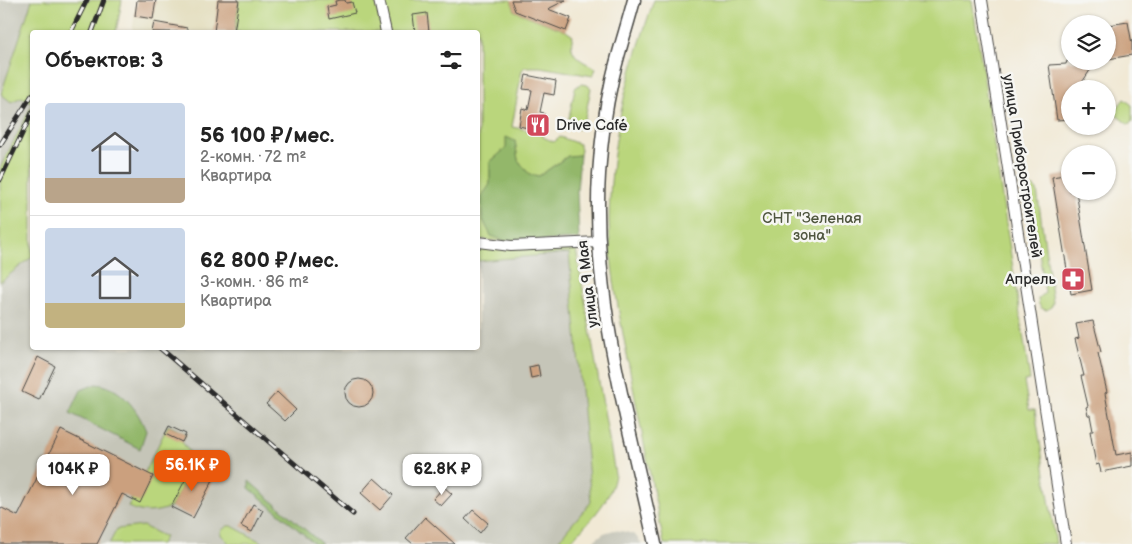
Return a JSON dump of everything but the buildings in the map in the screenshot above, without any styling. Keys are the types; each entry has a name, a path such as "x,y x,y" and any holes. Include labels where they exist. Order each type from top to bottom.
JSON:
{"main road":[{"name":"улица 9 Мая","path":"636,0 612,81 604,130 597,209 599,242 616,366 655,544"}],"street":[{"path":"378,0 386,30"},
{"name":"улица Приборостроителей","path":"982,0 1066,544"},
{"path":"480,242 511,246 599,242"}],"shaded area":[{"path":"0,0 32,0 1,94 22,97 30,102 30,107 0,168"},
{"path":"137,0 239,0 235,30 132,30"},
{"path":"569,252 591,502 555,544 0,544 0,282 30,259 30,350 480,350 480,261"},
{"path":"614,530 635,535 642,544 589,544 604,533"}],"green space":[{"path":"32,0 122,0 116,30 30,30 30,102 22,97 11,102 1,94"},
{"path":"239,0 375,0 382,30 235,30"},
{"path":"382,0 511,0 515,11 566,31 573,36 572,48 574,53 585,63 596,68 593,76 540,67 525,67 522,70 512,127 543,133 543,137 554,142 560,137 579,144 581,149 580,155 568,156 539,176 529,174 518,160 515,141 490,162 490,184 509,242 480,239 480,30 389,30"},
{"name":"СНТ \"Зеленая зона\"","path":"654,0 972,0 1030,380 1024,381 1029,410 1035,410 1056,544 664,544 617,301 612,268 609,219 610,188 621,113 634,61"},
{"path":"581,84 591,88 583,127 578,129 570,126 568,123 575,88"},
{"path":"1124,99 1132,105 1132,121 1129,125 1116,115 1116,109"},
{"path":"30,109 30,259 0,282 0,168"},
{"path":"506,137 515,141 518,160 529,174 539,176 568,156 580,155 577,191 579,239 509,242 491,236 482,218 481,198 490,184 490,162 506,148"},
{"path":"1028,186 1034,187 1037,190 1053,302 1052,306 1047,310 1040,307 1038,299 1045,293 1031,195 1022,192"},
{"path":"480,245 574,246 576,249 615,474 609,494 597,512 568,544 555,544 591,502 569,253 480,261"},
{"path":"96,384 113,389 121,394 133,407 146,431 140,449 70,413 81,390"},
{"path":"168,425 186,434 182,442 206,474 192,467 171,507 150,512 128,507"},
{"path":"249,481 322,544 315,544 249,488"},
{"path":"143,526 165,537 161,544 109,544 117,529"},
{"path":"227,526 232,526 265,544 230,544 221,535 221,531"}],"railway":[{"path":"72,30 87,0"},
{"path":"93,30 104,0"},
{"path":"0,145 30,98"},
{"path":"0,180 30,117"},
{"path":"162,350 353,514"}],"place":[{"name":"Drive Café","path":"538,125"},
{"name":"Апрель","path":"1073,279"}]}
